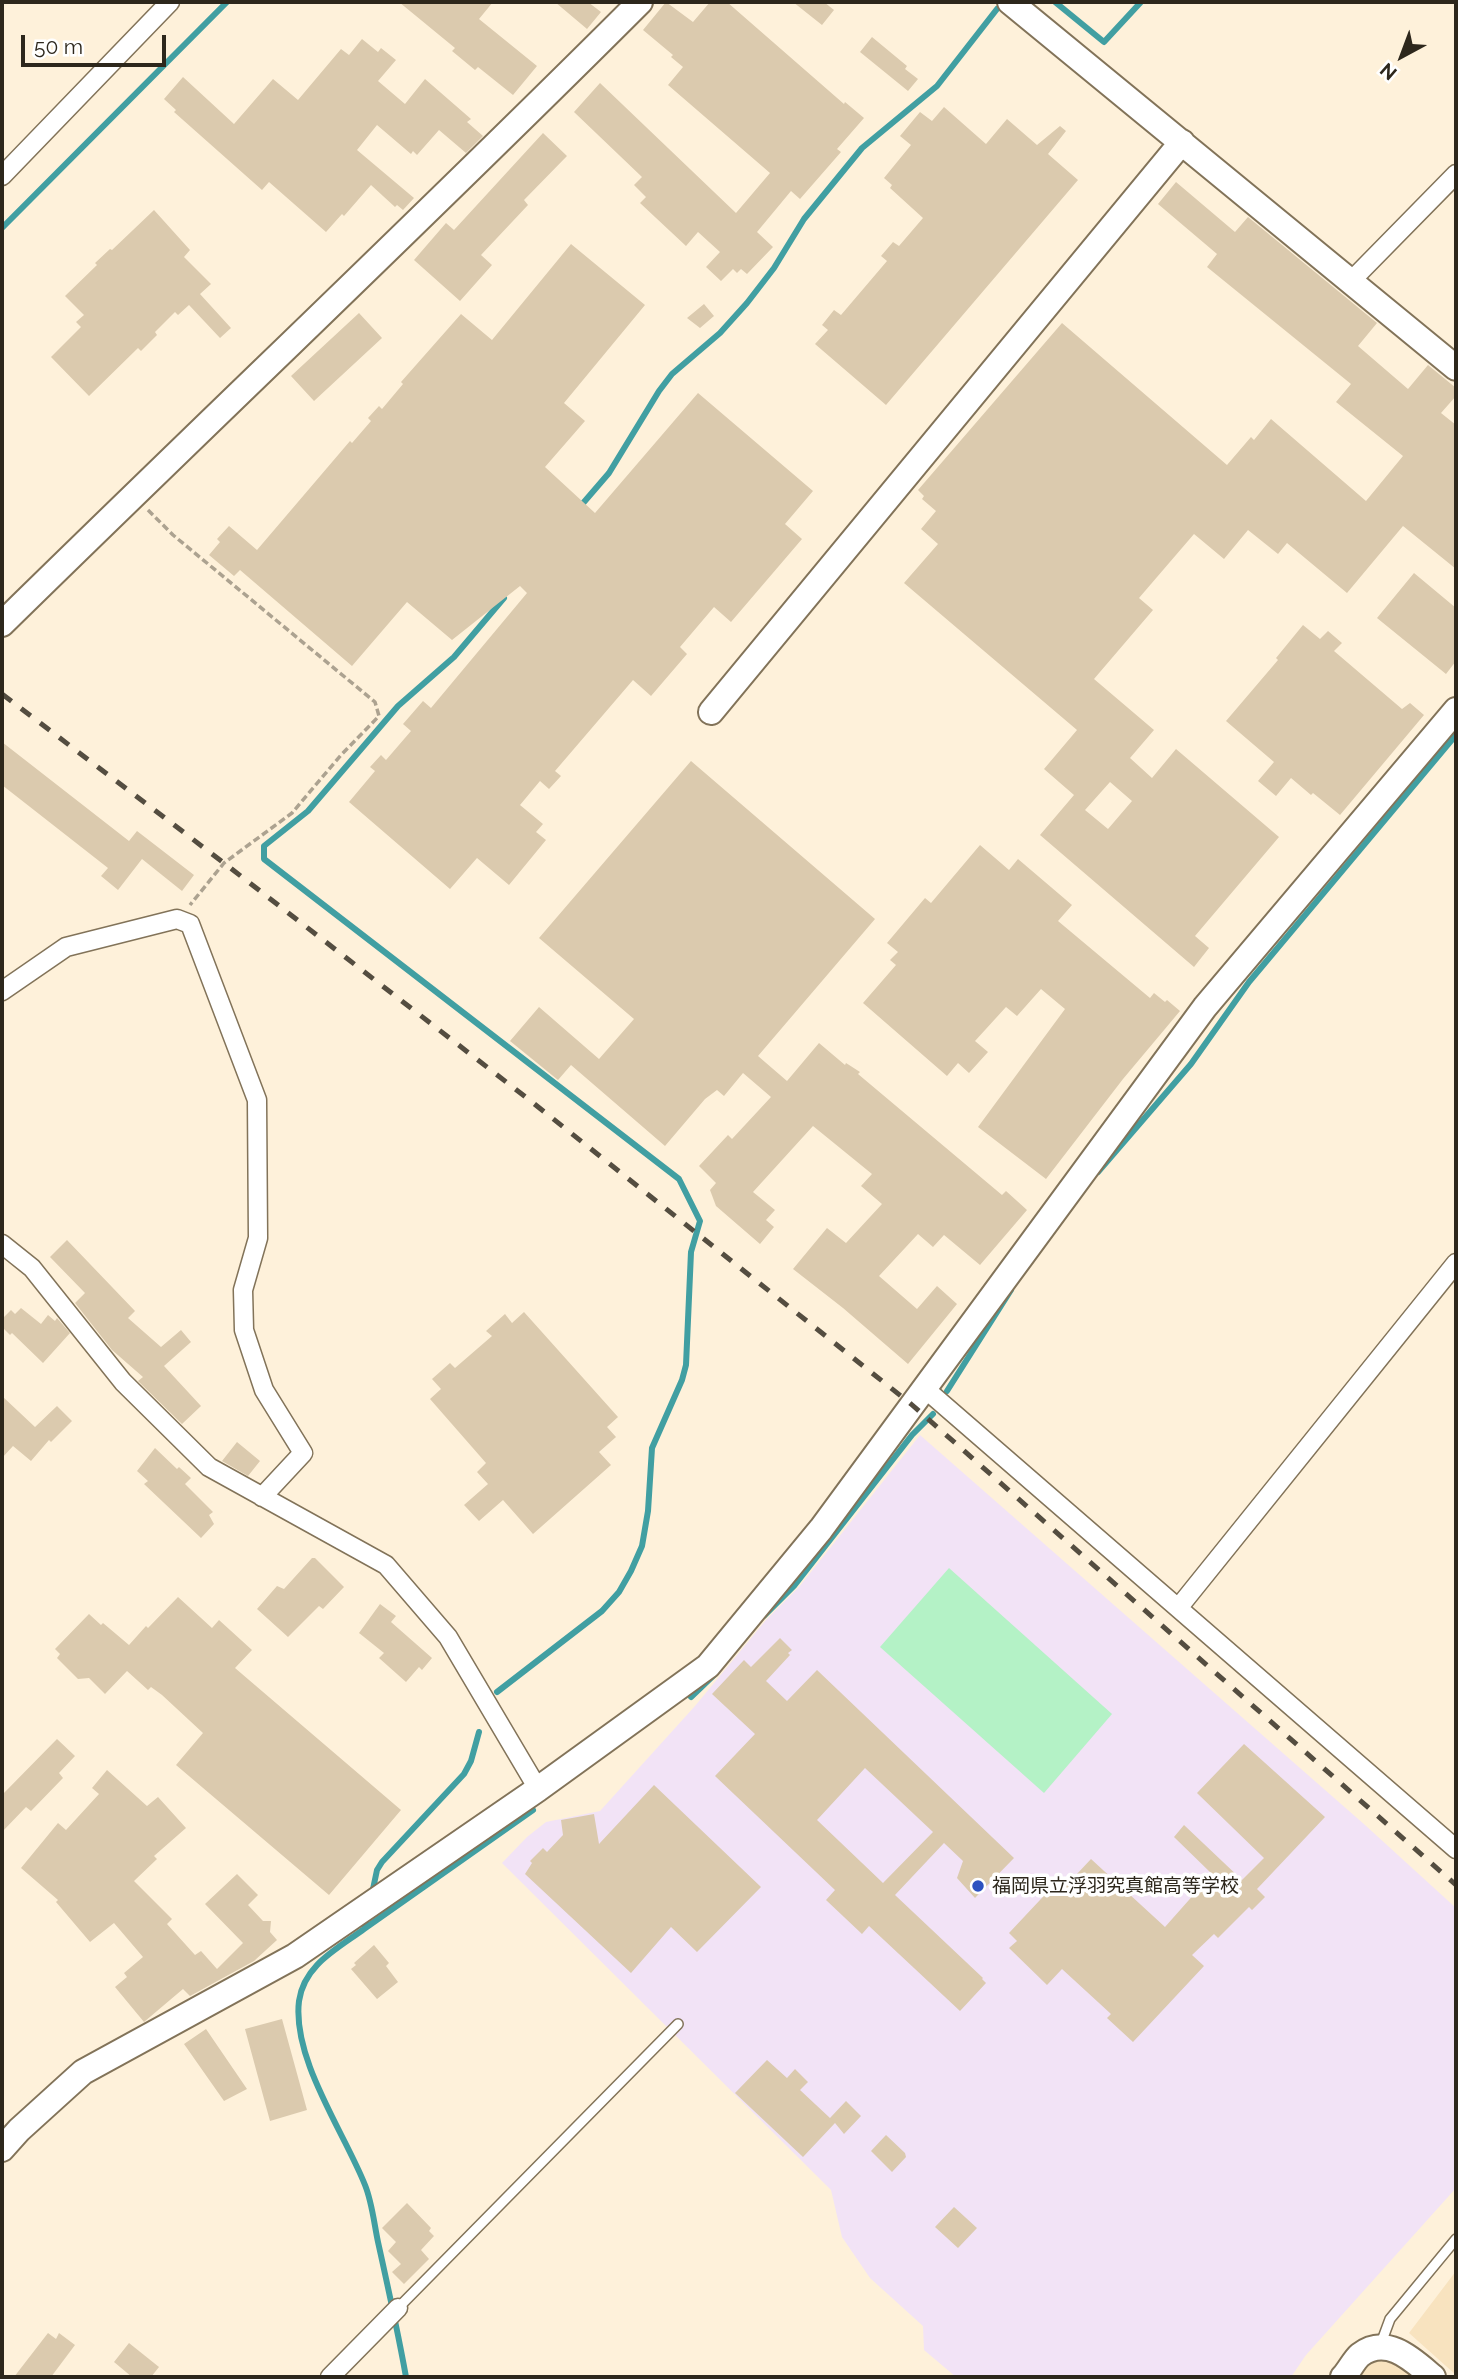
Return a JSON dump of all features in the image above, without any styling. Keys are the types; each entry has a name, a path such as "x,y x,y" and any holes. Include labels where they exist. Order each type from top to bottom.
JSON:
{"street":[{"path":"2,176 170,2"},
{"path":"2,624 315,318 475,167 640,2"},
{"path":"1010,2 1456,368"},
{"path":"712,712 1182,142"},
{"path":"1351,281 1456,174"},
{"path":"2,2149 83,2071 295,1956 537,1789 708,1666 821,1529 1205,1007 1456,710"},
{"path":"2,991 66,947 177,919 190,924 257,1100 258,1238 243,1290 244,1330 264,1390 303,1453 262,1497"},
{"path":"2,1244 33,1268 123,1382 209,1467 386,1566 448,1637 537,1789"},
{"path":"1179,1607 1456,1263"},
{"path":"923,1387 1456,1849"},
{"path":"330,2377 393,2313"},
{"path":"1343,2377 1361,2355 1379,2348 1398,2350 1433,2377"}],"lane":[{"path":"393,2313 678,2024"},
{"path":"1379,2348 1390,2319 1456,2239"}],"path":[{"path":"133,496 173,535 375,702 379,716 341,755 292,813 224,863 177,919"}],"shaded area":[{"name":"福岡県立浮羽究真館高等学校","path":"920,1435 1456,1908 1456,2188 1306,2355 1291,2377 956,2377 924,2350 923,2326 870,2278 842,2237 831,2190 502,1863 546,1822 600,1811 695,1706 766,1620 799,1587"},
{"path":"1456,2271 1456,2375 1409,2333"},
{"path":"1387,2358 1418,2377 1356,2377 1369,2364"}],"green space":[{"path":"949,1568 1112,1714 1044,1793 880,1647"}],"building":[{"path":"399,2 493,2 479,19 537,66 513,95 478,67 475,70 452,51 455,48"},
{"path":"555,2 588,2 601,12 587,29"},
{"path":"666,2 693,22 710,2 727,2 844,104 845,102 864,118 837,149 841,152 800,199 791,191 757,232 773,247 747,274 741,269 737,273 733,269 721,281 706,267 720,252 698,232 686,246 640,203 646,197 634,185 642,177 574,112 600,83 736,213 770,173 668,85 683,67 643,30"},
{"path":"793,2 824,2 834,10 822,25"},
{"path":"872,37 907,66 905,69 918,79 908,91 860,52"},
{"path":"362,39 378,52 381,48 396,60 378,81 405,104 425,79 471,119 467,122 483,136 466,153 439,130 417,155 413,151 411,154 377,125 357,150 414,198 403,210 397,205 395,207 371,185 326,232 269,182 262,190 174,112 176,110 164,99 183,77 234,124 273,79 298,100 341,49 349,55"},
{"path":"944,107 986,144 1007,119 1037,145 1060,126 1066,131 1048,154 1078,180 886,405 815,344 828,330 822,325 834,310 841,315 887,261 881,256 893,242 899,246 923,218 890,188 892,185 884,178 911,145 900,136 920,112 932,121"},
{"path":"543,133 567,156 524,200 528,205 481,255 492,265 460,301 414,260 446,223 454,230"},
{"path":"1176,182 1235,232 1248,217 1377,323 1358,346 1408,389 1428,365 1456,388 1456,396 1441,413 1456,425 1456,569 1403,526 1347,593 1287,543 1278,554 1248,530 1224,559 1194,534 1139,598 1153,610 1094,679 1154,730 1130,758 1152,778 1176,749 1279,837 1195,936 1209,948 1194,967 1040,835 1074,795 1044,769 1077,730 904,583 938,544 921,529 936,511 922,499 924,496 918,490 1062,323 1227,465 1251,437 1254,440 1271,419 1366,501 1403,456 1336,402 1351,384 1207,267 1217,254 1158,204","holes":["1110,782 1132,801 1108,829 1085,810"]},
{"path":"154,210 190,250 184,257 211,284 200,294 231,328 220,338 189,305 178,315 175,312 141,351 138,348 89,396 51,357 81,327 76,322 84,315 65,296 97,265 95,263"},
{"path":"571,244 645,305 564,403 585,421 545,467 595,513 698,393 813,491 785,524 802,539 731,622 714,607 680,647 687,654 651,696 633,680 555,771 561,776 549,789 540,781 520,805 543,824 536,832 546,840 509,885 477,858 450,889 349,802 375,771 370,767 381,755 386,760 411,731 403,724 423,701 431,708 527,593 520,586 452,640 407,602 352,666 240,570 234,576 209,555 220,542 217,539 229,526 257,550 350,441 352,443 371,421 368,418 379,406 382,409 403,384 401,382 461,314 492,340"},
{"path":"704,304 714,316 700,328 687,318"},
{"path":"359,313 382,338 314,401 291,376"},
{"path":"1414,573 1456,608 1456,661 1446,674 1377,618"},
{"path":"1303,625 1320,639 1328,631 1342,643 1334,651 1402,709 1410,703 1424,715 1340,815 1291,778 1276,796 1258,781 1274,762 1226,721 1278,660 1276,658"},
{"path":"2,742 129,841 137,831 194,875 182,891 142,859 118,890 101,876 108,868 2,785"},
{"path":"691,761 875,919 758,1056 787,1081 819,1043 845,1065 846,1063 860,1072 858,1074 1002,1195 1006,1191 1027,1210 980,1265 944,1235 933,1247 918,1234 879,1276 917,1309 937,1286 957,1304 908,1364 793,1269 827,1228 846,1243 882,1204 861,1186 872,1174 813,1126 753,1192 775,1210 766,1220 774,1227 760,1244 716,1206 710,1190 716,1183 699,1166 728,1135 732,1139 771,1097 743,1073 724,1096 717,1090 705,1099 665,1146 571,1065 558,1080 510,1041 539,1007 599,1059 634,1019 539,938"},
{"path":"980,845 1009,870 1018,859 1072,905 1058,921 1150,998 1154,993 1180,1011 1123,1079 1046,1179 978,1127 1065,1009 1041,989 1017,1016 1006,1007 975,1041 988,1052 969,1073 958,1063 947,1076 863,1003 896,965 890,960 898,952 887,943 925,898 931,903"},
{"path":"67,1240 135,1311 128,1318 161,1347 181,1330 191,1342 164,1366 201,1406 182,1424 138,1381 143,1377 112,1350 75,1303 85,1293 50,1257"},
{"path":"21,1308 41,1324 48,1315 55,1321 57,1318 70,1333 43,1363 2,1327 2,1319 11,1310 15,1314"},
{"path":"524,1312 618,1417 607,1427 616,1437 599,1452 611,1465 533,1534 503,1500 479,1521 464,1505 488,1484 477,1472 486,1463 430,1399 441,1389 432,1379 450,1363 455,1368 492,1336 486,1331 505,1314 512,1323"},
{"path":"2,1396 35,1427 57,1406 72,1421 51,1442 49,1440 31,1461 13,1446 2,1458"},
{"path":"237,1442 260,1461 248,1476 222,1461"},
{"path":"155,1448 191,1478 185,1484 213,1512 209,1515 214,1524 201,1538 144,1484 148,1481 137,1471"},
{"path":"312,1558 344,1587 323,1609 319,1606 288,1637 257,1609 277,1586 284,1589"},
{"path":"178,1597 212,1628 219,1620 252,1650 235,1668 401,1810 329,1895 176,1765 203,1733 162,1695 151,1687 148,1690 127,1671 105,1694 89,1678 78,1679 57,1658 60,1654 55,1649 89,1614 129,1645"},
{"path":"380,1604 396,1616 391,1622 432,1658 422,1670 419,1667 406,1682 379,1658 384,1653 359,1633"},
{"path":"780,1638 792,1650 766,1681 787,1701 817,1670 1014,1858 975,1898 957,1878 963,1861 944,1843 895,1895 986,1983 960,2011 869,1926 862,1934 826,1900 835,1890 715,1776 755,1734 712,1694 744,1660 751,1667","holes":["865,1768 933,1832 883,1883 817,1820"]},
{"path":"57,1739 75,1756 59,1773 63,1778 31,1811 26,1807 2,1832 2,1795"},
{"path":"1244,1744 1325,1817 1257,1889 1265,1897 1252,1910 1249,1907 1218,1938 1214,1934 1192,1955 1204,1966 1133,2042 1107,2018 1111,2014 1062,1969 1047,1985 1009,1948 1017,1941 1009,1933 1055,1884 1062,1890 1091,1859 1165,1927 1212,1874 1174,1837 1184,1825 1242,1880 1264,1858 1197,1793"},
{"path":"107,1770 147,1806 158,1797 186,1828 154,1856 157,1859 134,1881 172,1919 167,1924 195,1955 201,1951 217,1969 243,1943 205,1904 237,1874 258,1895 248,1905 263,1921 271,1921 270,1932 277,1940 254,1961 190,1996 183,1989 144,2022 115,1987 127,1977 124,1973 143,1957 114,1923 90,1942 56,1902 58,1900 21,1868 58,1823 66,1830 99,1794 92,1788"},
{"path":"654,1785 761,1887 697,1952 671,1927 631,1973 525,1874 532,1863 530,1861 543,1848 547,1852 563,1835 561,1820 594,1814 599,1844"},
{"path":"374,1945 389,1963 386,1966 398,1982 377,1999 351,1969"},
{"path":"282,2019 307,2110 270,2121 245,2029"},
{"path":"206,2029 247,2089 224,2101 184,2044"},
{"path":"767,2060 787,2078 795,2069 808,2082 800,2090 830,2118 846,2101 861,2116 844,2134 835,2123 803,2157 735,2093"},
{"path":"886,2135 906,2157 892,2172 871,2151"},
{"path":"407,2203 431,2228 429,2231 434,2236 421,2250 429,2259 404,2284 392,2272 401,2264 388,2251 396,2242 382,2228"},
{"path":"954,2207 977,2228 958,2248 935,2227"},
{"path":"48,2333 56,2339 59,2333 75,2345 51,2377 14,2377"},
{"path":"129,2343 159,2367 151,2377 132,2377 114,2362"}],"waterway":[{"path":"2,228 227,2"},
{"path":"1055,2 1104,42 1141,2"},
{"path":"578,509 609,473 672,374 720,333 747,303 774,268 804,219 862,148 937,86 997,9"},
{"path":"497,1692 602,1611 619,1592 642,1546 648,1511 652,1448 686,1365 691,1252 700,1221 679,1179 264,859 264,846 308,811 398,706 454,657 504,598"},
{"path":"1098,1172 1191,1064 1249,982 1456,735"},
{"path":"947,1391 1011,1290"},
{"path":"764,1616 794,1586 912,1435 933,1414"},
{"path":"691,1697 714,1675"},
{"path":"373,1889 377,1870 382,1862 464,1774 471,1761 479,1732"},
{"path":"364,1929 533,1810"},
{"path":"366,1923 364,1929 323,1959 307,1977 299,2001 299,2023 311,2071 356,2164 371,2205 406,2377"}],"railway":[{"path":"2,694 532,1102 911,1404 1456,1885"}],"place":[{"name":"福岡県立浮羽究真館高等学校","path":"978,1886"}]}
